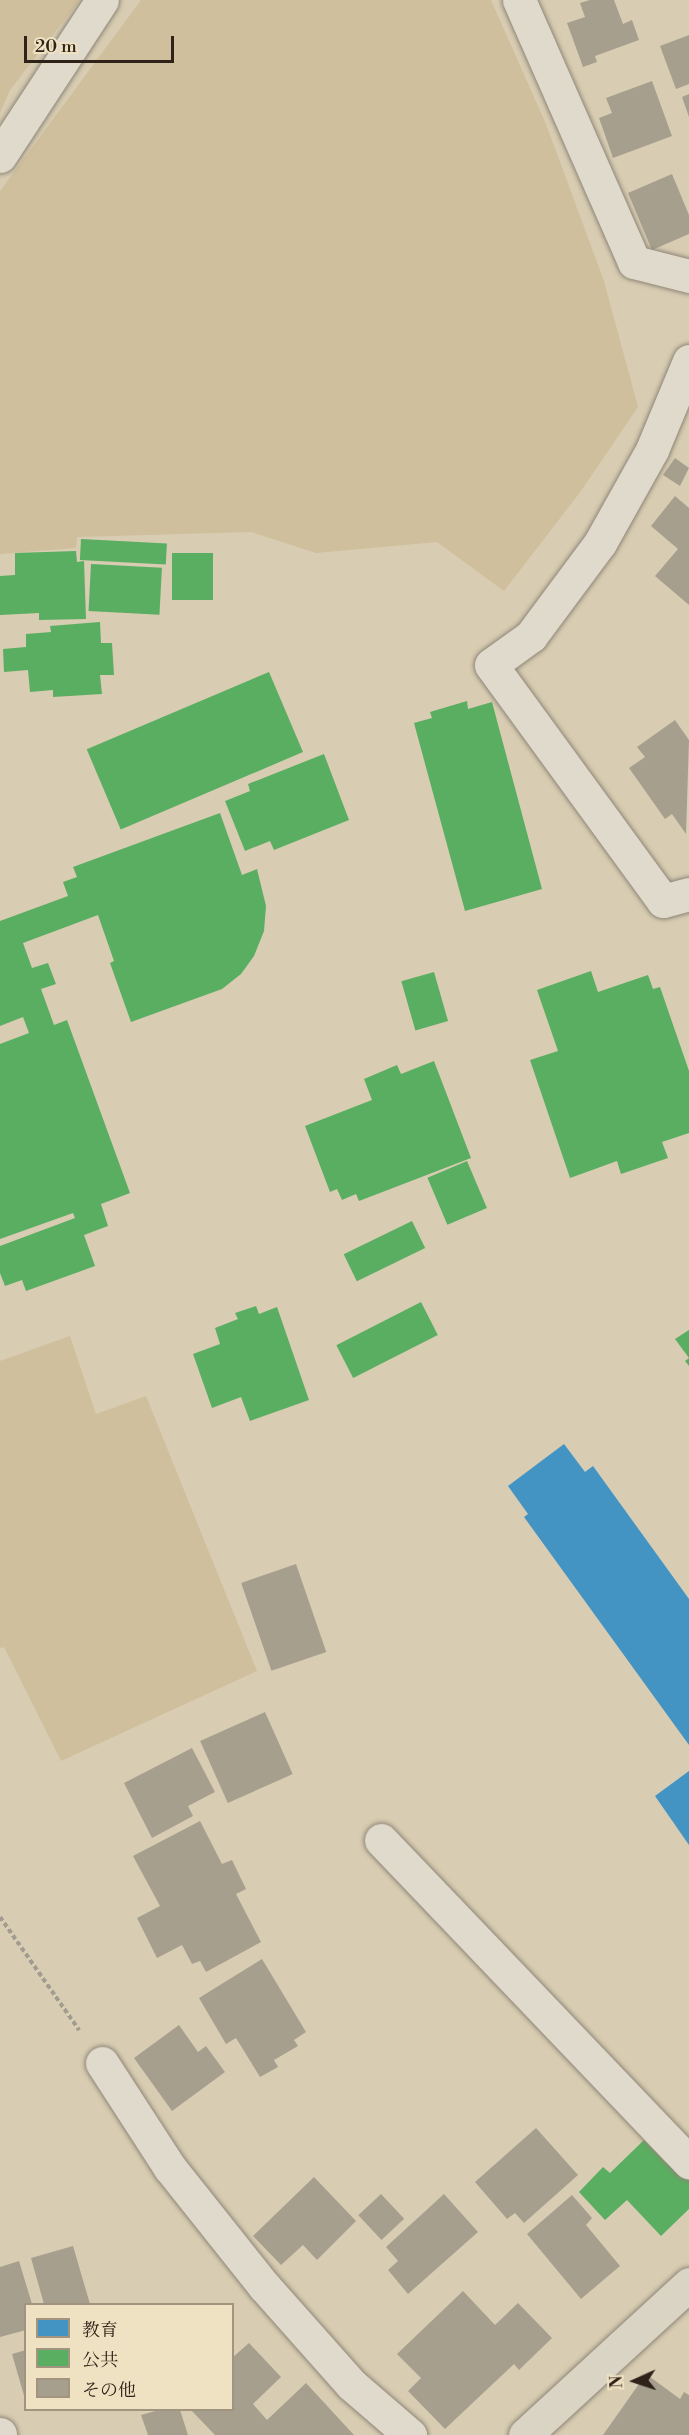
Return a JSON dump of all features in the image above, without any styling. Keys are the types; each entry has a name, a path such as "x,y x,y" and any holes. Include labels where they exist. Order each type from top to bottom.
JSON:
{"main road":[{"path":"525,2435 689,2284"}],"street":[{"path":"0,156 102,0"},
{"path":"519,0 634,262 689,276"},
{"path":"689,361 652,450 600,543 531,636 491,665 663,901 689,894"},
{"path":"381,1840 689,2162"},
{"path":"102,2063 170,2168 264,2286 352,2385 410,2435"}],"path":[{"path":"0,1917 102,2063"}],"shaded area":[{"path":"0,0 80,0 10,90 0,113"},
{"path":"141,0 491,0 546,124 604,281 638,407 581,491 504,591 437,542 316,553 251,532 77,537 76,548 0,554 0,191"},
{"path":"70,1336 96,1414 146,1396 257,1671 61,1761 4,1647 0,1648 0,1361"}],"building: 教育":[{"path":"564,1444 585,1472 593,1466 689,1599 689,1745 524,1517 528,1514 508,1486"},
{"path":"689,1771 689,1845 655,1796"}],"building: 公共":[{"path":"81,539 167,544 166,564 80,560"},
{"path":"76,551 77,562 84,561 86,619 39,620 39,613 0,615 0,576 15,575 15,553"},
{"path":"172,553 213,553 213,600 172,600"},
{"path":"91,564 162,568 159,615 89,611"},
{"path":"100,622 101,643 112,643 114,675 100,675 102,694 53,697 53,690 30,692 28,670 4,672 3,649 26,647 26,634 51,632 50,626"},
{"path":"269,672 303,752 121,829 87,749"},
{"path":"467,701 468,709 492,702 542,889 465,911 414,723 432,718 430,712"},
{"path":"324,754 349,820 274,850 270,841 245,851 225,801 250,791 248,784"},
{"path":"220,813 242,875 257,869 266,906 264,931 254,956 241,974 222,989 131,1022 110,963 114,961 98,915 23,943 32,968 48,963 56,984 41,989 54,1025 67,1020 130,1193 101,1204 108,1226 84,1235 95,1266 26,1291 22,1280 5,1286 0,1273 0,1246 75,1218 73,1213 0,1239 0,1044 29,1033 23,1017 0,1026 0,921 68,896 63,882 77,877 73,867"},
{"path":"591,971 598,992 648,975 653,989 660,987 689,1071 689,1133 662,1142 668,1158 621,1174 617,1161 570,1178 530,1060 558,1051 537,990"},
{"path":"434,972 448,1021 415,1030 401,981"},
{"path":"434,1061 471,1158 359,1201 356,1194 342,1200 337,1189 330,1192 305,1126 372,1100 364,1079 397,1065 401,1074"},
{"path":"467,1161 487,1208 447,1225 427,1178"},
{"path":"412,1221 425,1248 357,1281 344,1254"},
{"path":"421,1302 438,1335 353,1378 336,1345"},
{"path":"256,1306 259,1314 277,1307 309,1400 250,1421 241,1397 212,1408 193,1354 220,1344 215,1328 238,1319 235,1313"},
{"path":"689,1330 689,1358 675,1339"},
{"path":"644,2140 666,2163 671,2157 689,2176 689,2209 661,2236 627,2200 605,2220 579,2192 603,2167 610,2173"}],"building: その他":[{"path":"590,0 614,0 623,24 632,20 639,40 595,56 597,62 583,67 567,23 585,17 580,3"},
{"path":"689,35 689,84 676,89 660,46"},
{"path":"652,81 672,136 613,158 599,118 612,113 606,98"},
{"path":"689,94 689,117 682,97"},
{"path":"672,174 689,215 689,234 652,250 628,193"},
{"path":"675,458 689,468 680,486 663,475"},
{"path":"675,496 689,508 689,605 655,576 678,549 651,526"},
{"path":"675,720 689,740 686,834 672,814 665,819 629,768 645,757 637,747"},
{"path":"296,1564 326,1652 271,1671 241,1583"},
{"path":"265,1712 293,1774 228,1803 200,1741"},
{"path":"192,1748 215,1792 188,1806 193,1816 152,1838 124,1783"},
{"path":"200,1821 222,1864 232,1860 246,1889 236,1894 261,1942 206,1972 200,1961 192,1964 182,1945 157,1958 137,1918 160,1906 133,1856"},
{"path":"262,1959 306,2032 294,2040 298,2046 274,2060 278,2067 260,2077 236,2038 226,2044 199,1998"},
{"path":"179,2025 198,2052 206,2046 225,2072 172,2111 134,2058"},
{"path":"536,2128 578,2175 524,2223 515,2213 507,2219 475,2182"},
{"path":"314,2177 356,2221 317,2260 303,2245 281,2265 253,2236"},
{"path":"381,2194 404,2219 382,2240 358,2215"},
{"path":"444,2194 478,2232 408,2294 388,2270 398,2261 386,2247"},
{"path":"572,2195 592,2218 586,2225 620,2266 581,2299 527,2234"},
{"path":"73,2246 90,2303 44,2303 31,2258"},
{"path":"19,2261 32,2303 24,2303 24,2331 0,2337 0,2267"},
{"path":"463,2291 495,2325 518,2303 552,2338 519,2370 514,2364 445,2429 408,2391 421,2378 397,2354"},
{"path":"249,2343 281,2377 253,2404 267,2420 306,2383 354,2435 215,2435 192,2411 234,2411 234,2356"},
{"path":"24,2351 24,2396 12,2354"},
{"path":"646,2374 680,2399 684,2392 689,2395 689,2435 603,2435"},
{"path":"155,2411 180,2411 188,2435 148,2435 141,2415"}]}
